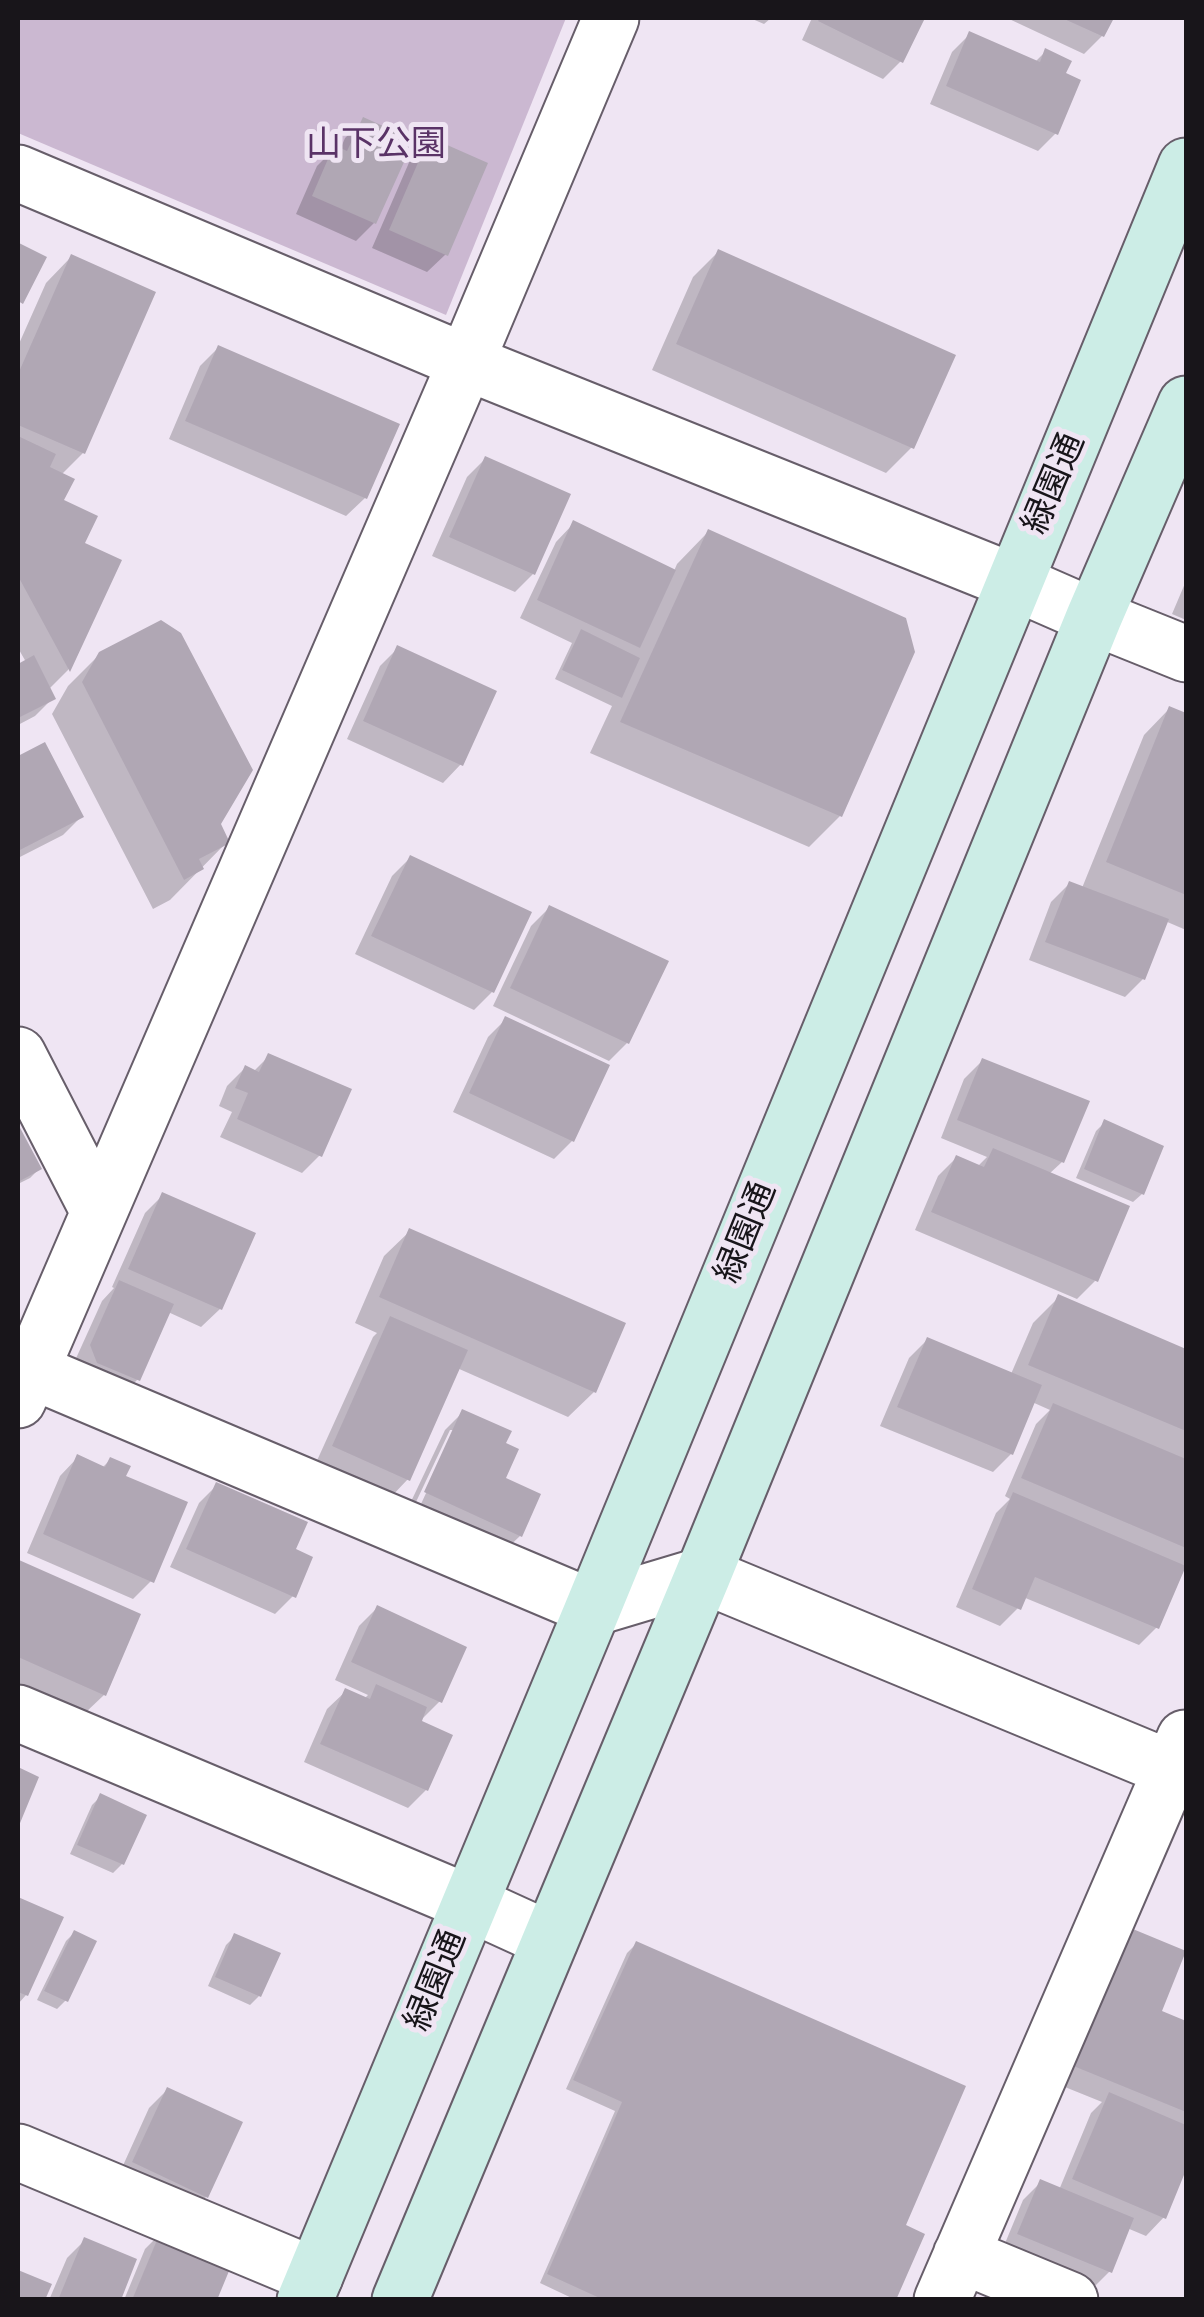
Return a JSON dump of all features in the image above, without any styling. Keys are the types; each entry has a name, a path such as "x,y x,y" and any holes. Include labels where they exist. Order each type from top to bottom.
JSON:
{"street":[{"path":"611,18 99,1212 22,1378 594,1608 702,1575 1182,1759 952,2277 1070,2300"},
{"name":"緑園通","path":"310,2288 594,1608 1186,166"},
{"path":"18,173 466,362 1186,654"},
{"path":"400,2300 1094,618 1186,404"},
{"path":"18,1055 99,1212"},
{"path":"18,1713 550,1940"},
{"path":"18,2152 310,2288"}],"green space":[{"name":"山下公園","path":"18,18 566,18 446,315 18,133"}],"building":[{"path":"925,18 903,63 818,21"},
{"path":"1062,18 1114,18 1104,37"},
{"path":"969,31 1040,62 1045,48 1072,61 1066,73 1081,80 1058,135 946,86"},
{"path":"363,117 414,140 376,224 312,196 334,145 347,151"},
{"path":"429,137 488,163 448,256 389,230"},
{"path":"19,243 47,257 23,304 18,301"},
{"path":"718,249 956,355 914,449 676,344"},
{"path":"71,254 156,292 85,454 18,425 18,374"},
{"path":"218,345 400,424 367,499 185,421"},
{"path":"18,436 56,454 50,467 75,479 64,500 98,516 85,543 122,560 70,672 18,576"},
{"path":"485,456 571,494 535,575 449,537"},
{"path":"573,520 676,570 640,648 537,600"},
{"path":"708,529 906,618 915,652 842,817 620,722"},
{"path":"161,620 181,633 253,770 221,824 230,843 199,859 204,869 184,880 82,682 99,652"},
{"path":"581,629 640,658 622,698 562,670"},
{"path":"397,645 497,691 463,766 363,721"},
{"path":"34,655 56,699 18,718 18,664"},
{"path":"1169,706 1186,713 1186,895 1106,862"},
{"path":"45,742 84,817 18,851 18,756"},
{"path":"410,855 532,912 494,993 371,936"},
{"path":"1069,881 1169,919 1145,980 1045,942"},
{"path":"549,905 669,961 629,1044 510,988"},
{"path":"505,1016 610,1065 574,1142 469,1093"},
{"path":"268,1053 352,1089 322,1157 237,1119 248,1093 235,1088 245,1065 259,1072"},
{"path":"982,1058 1090,1101 1064,1163 957,1120"},
{"path":"1104,1119 1164,1146 1144,1195 1084,1169"},
{"path":"18,1124 42,1169 18,1182"},
{"path":"993,1148 1130,1206 1098,1282 931,1212 956,1155 984,1167"},
{"path":"162,1192 256,1233 222,1310 128,1269"},
{"path":"409,1228 626,1323 596,1393 379,1297"},
{"path":"119,1280 174,1304 140,1381 97,1363 90,1345"},
{"path":"1058,1294 1186,1349 1186,1431 1028,1365"},
{"path":"390,1316 468,1350 410,1481 332,1446"},
{"path":"927,1337 1042,1385 1013,1455 897,1407"},
{"path":"1053,1403 1186,1459 1186,1548 1021,1478"},
{"path":"462,1409 512,1431 506,1443 519,1449 506,1478 541,1494 522,1537 424,1492"},
{"path":"77,1454 105,1467 110,1457 131,1466 126,1476 188,1502 154,1583 43,1534"},
{"path":"216,1482 308,1522 296,1549 313,1557 296,1598 186,1549"},
{"path":"1013,1492 1186,1566 1159,1629 1035,1577 1021,1610 972,1589"},
{"path":"19,1560 141,1614 106,1696 18,1657"},
{"path":"377,1605 467,1647 442,1703 351,1662"},
{"path":"376,1684 427,1707 422,1721 453,1735 428,1791 320,1744 345,1688 370,1699"},
{"path":"18,1767 39,1777 18,1828"},
{"path":"100,1793 147,1815 124,1865 77,1845"},
{"path":"18,1897 64,1917 28,1996 18,1992"},
{"path":"1128,1927 1186,1951 1162,2011 1186,2021 1186,2112 1071,2065"},
{"path":"74,1930 97,1941 68,2002 44,1991"},
{"path":"234,1933 281,1953 261,1997 215,1977"},
{"path":"636,1941 966,2086 906,2225 925,2234 896,2300 604,2300 547,2274 622,2102 573,2080"},
{"path":"167,2087 243,2122 208,2198 132,2162"},
{"path":"1109,2092 1186,2125 1186,2170 1166,2219 1072,2179"},
{"path":"1040,2179 1134,2218 1112,2273 1017,2234"},
{"path":"162,2228 234,2259 217,2300 132,2300"},
{"path":"84,2237 137,2259 121,2300 58,2300"},
{"path":"18,2270 52,2284 45,2300 18,2300"}]}
